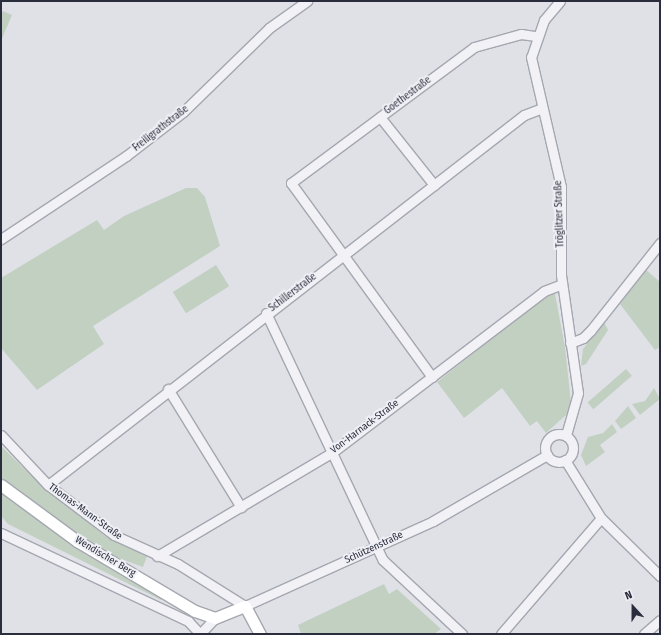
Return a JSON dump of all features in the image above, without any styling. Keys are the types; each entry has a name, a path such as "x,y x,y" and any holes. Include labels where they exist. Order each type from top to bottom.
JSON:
{"main road":[{"name":"Wendischer Berg","path":"1,485 77,541 195,611 215,618"},
{"name":"Schützenstraße","path":"215,618 245,606"},
{"path":"245,606 260,634"}],"street":[{"name":"Freiligrathstraße","path":"1,239 126,156 179,115 269,28 307,1"},
{"name":"Tröglitzer Straße","path":"560,1 536,36 531,64 561,187 562,284 578,393 566,435"},
{"name":"Goethestraße","path":"341,256 291,183 474,47 521,34 536,36"},
{"name":"Schillerstraße","path":"48,485 168,389 524,115 542,108"},
{"path":"380,117 434,185"},
{"path":"570,343 587,334 660,243"},
{"path":"341,256 432,377"},
{"name":"Von-Harnack-Straße","path":"157,556 333,452 544,291 562,284"},
{"path":"266,313 333,452 377,548 391,571 462,634"},
{"path":"168,389 241,507"},
{"path":"556,434 566,435 573,448 565,460 557,462 546,455 547,440 556,434"},
{"name":"Thomas-Mann-Straße","path":"1,435 48,485 114,536 178,564 245,606"},
{"name":"Schützenstraße","path":"245,606 377,548 471,501 546,455"},
{"path":"565,460 601,518 660,576"},
{"path":"501,634 601,518"},
{"path":"1,531 188,621 200,634"},
{"name":"Schützenstraße","path":"200,634 215,618"},
{"path":"644,634 660,620"}],"green space":[{"path":"3,11 12,15 1,41 1,15"},
{"path":"186,188 197,188 205,197 220,246 93,326 104,344 37,390 1,348 1,278 97,220 104,230 124,216"},
{"path":"216,265 229,286 186,313 173,292"},
{"path":"645,269 660,282 660,347 655,350 620,304"},
{"path":"549,293 555,294 565,347 571,403 566,415 546,433 537,421 530,426 502,388 464,418 437,382"},
{"path":"604,322 608,330 586,364 581,366 583,349"},
{"path":"626,369 632,376 593,409 588,402"},
{"path":"654,388 660,399 640,415 632,404 645,401"},
{"path":"628,406 636,418 621,429 615,421"},
{"path":"612,424 617,432 600,445 605,452 586,466 581,455 588,437 603,433"},
{"path":"1,446 43,487 105,536 147,556 143,567 113,556 23,498 1,477"},
{"path":"1,493 85,554 163,597 161,600 8,524 1,516"},
{"path":"384,584 389,594 397,589 441,629 434,634 301,634 298,625"}]}
